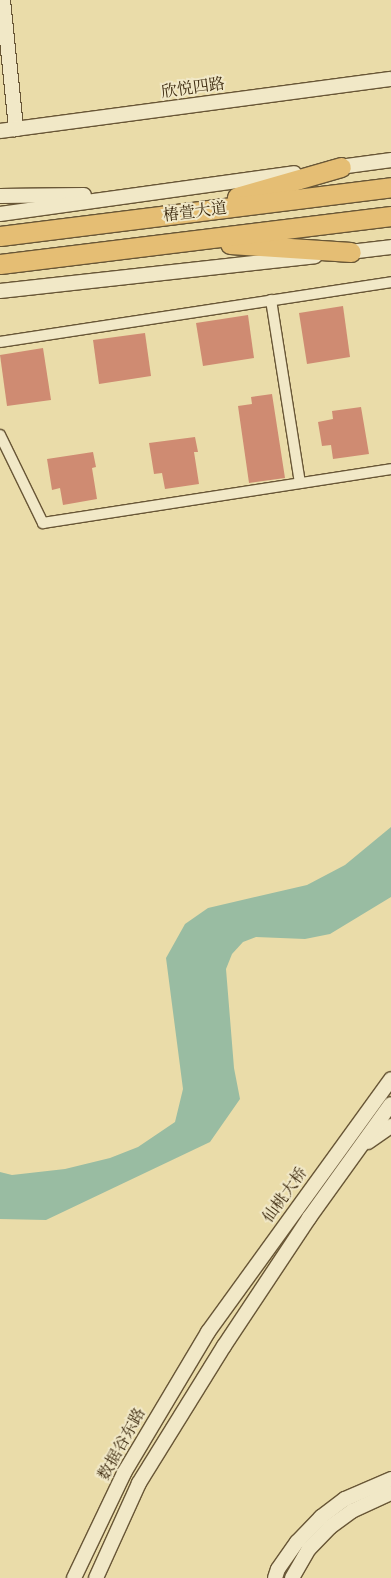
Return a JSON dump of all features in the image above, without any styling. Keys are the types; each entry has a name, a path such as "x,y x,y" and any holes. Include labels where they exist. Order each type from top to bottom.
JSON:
{"highway":[{"path":"180,214 341,167"},
{"name":"椿萱大道","path":"0,236 391,187"},
{"name":"椿萱大道","path":"0,264 391,216"},
{"path":"184,241 351,252"}],"main road":[{"path":"3,0 16,129"},
{"name":"欣悦四路","path":"0,131 391,79"},
{"path":"0,214 391,160"},
{"path":"0,196 142,194"},
{"path":"0,291 391,247"},
{"name":"仙桃大桥","path":"208,1332 391,1079"},
{"name":"仙桃大桥","path":"224,1346 309,1218 391,1104"},
{"path":"360,1149 391,1126"},
{"name":"数据谷东路","path":"74,1578 124,1473 208,1332"},
{"name":"数据谷东路","path":"96,1578 139,1483 224,1346"},
{"path":"275,1578 278,1569 297,1542 320,1516 345,1499 391,1480"},
{"path":"292,1578 309,1549 330,1527 352,1511 391,1493"}],"street":[{"path":"0,342 391,282"},
{"path":"271,300 300,484"},
{"path":"0,435 43,523 391,469"}],"shaded area":[{"path":"391,827 391,897 330,934 305,939 256,937 243,942 232,954 226,969 234,1068 240,1099 210,1142 46,1220 0,1219 0,1172 12,1175 65,1169 110,1158 138,1147 175,1122 183,1089 166,958 185,924 208,908 307,885 345,865"}],"building":[{"path":"343,306 350,357 307,364 299,313"},
{"path":"248,315 254,358 203,366 196,323"},
{"path":"145,333 151,376 99,384 93,340"},
{"path":"43,348 51,400 7,406 0,355"},
{"path":"272,394 285,478 249,483 238,406 252,404 251,397"},
{"path":"361,407 369,454 333,459 331,445 322,446 318,422 333,419 332,411"},
{"path":"195,437 198,452 194,452 199,484 165,489 162,473 154,474 149,443"},
{"path":"93,452 96,467 92,468 97,499 63,505 60,488 52,490 47,459"}]}
